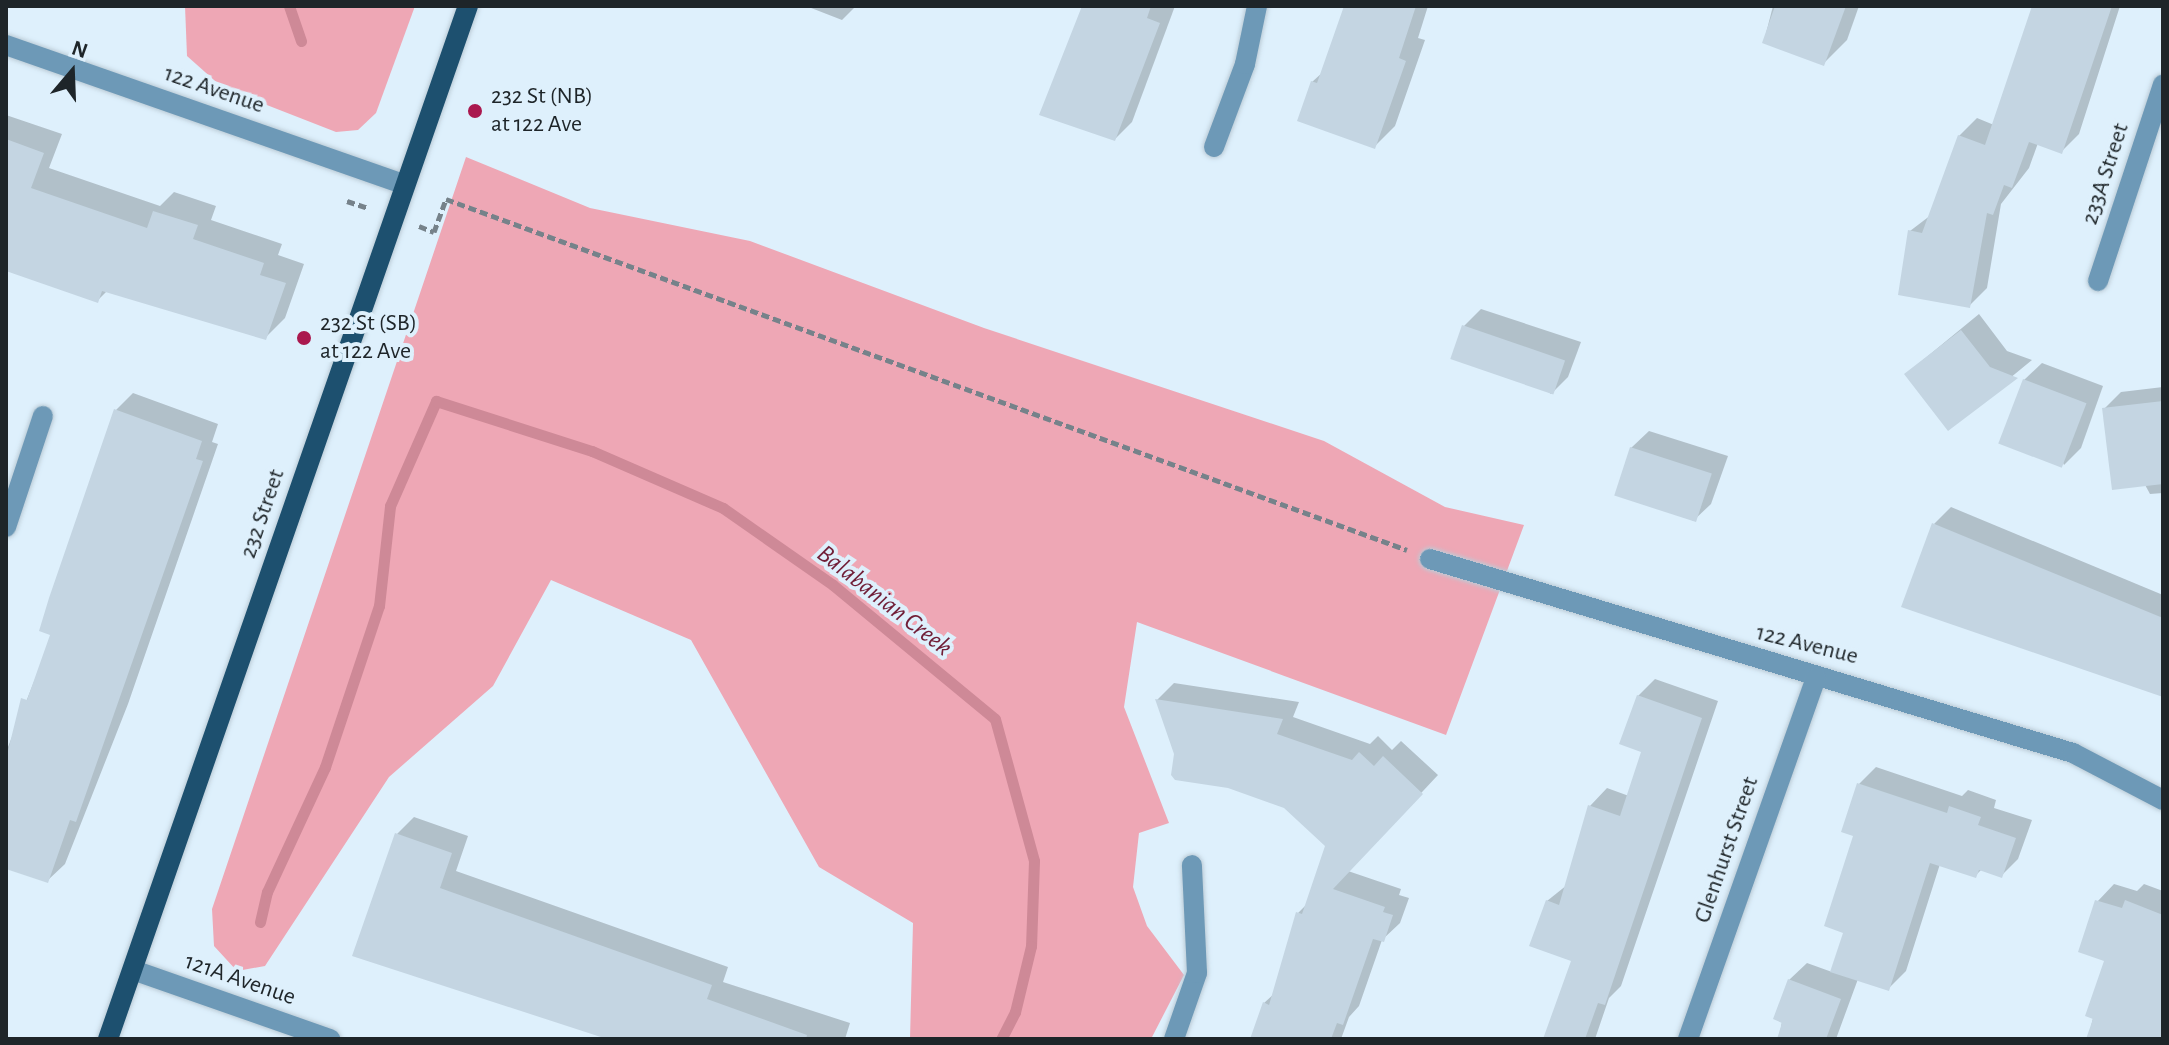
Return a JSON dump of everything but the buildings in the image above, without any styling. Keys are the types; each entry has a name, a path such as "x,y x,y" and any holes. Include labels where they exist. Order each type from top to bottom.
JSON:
{"main road":[{"name":"232 Street","path":"108,1039 468,6"}],"street":[{"path":"1214,147 1245,64 1257,6"},
{"name":"122 Avenue","path":"6,45 404,184"},
{"name":"233A Street","path":"2098,281 2163,84"},
{"path":"6,527 43,416"},
{"name":"122 Avenue","path":"1430,559 1816,678 1870,688 2073,753 2163,800"},
{"name":"Glenhurst Street","path":"1688,1039 1816,678"},
{"path":"1174,1039 1197,973 1192,865"},
{"name":"121A Avenue","path":"133,970 330,1039"}],"path":[{"path":"429,230 434,232 446,199 1430,559"}],"shaded area":[{"path":"185,6 415,6 376,113 358,130 336,132 223,88 187,56"},
{"path":"466,157 590,208 750,241 984,328 1324,441 1445,507 1524,525 1446,735 1137,622 1124,707 1169,823 1139,833 1133,887 1147,926 1184,975 1151,1039 910,1039 913,923 819,867 691,640 551,580 493,686 389,777 265,966 237,971 214,946 212,909"}],"waterway":[{"name":"Balabanian Creek","path":"289,6 301,41"},
{"name":"Balabanian Creek","path":"260,922 267,892 325,767 379,606 390,506 436,401 592,451 723,508 833,585 995,719 1034,861 1031,946 1015,1012 1001,1039"}],"place":[{"name":"232 St (NB) at 122 Ave","path":"475,111"},
{"name":"232 St (SB) at 122 Ave","path":"304,338"}]}
